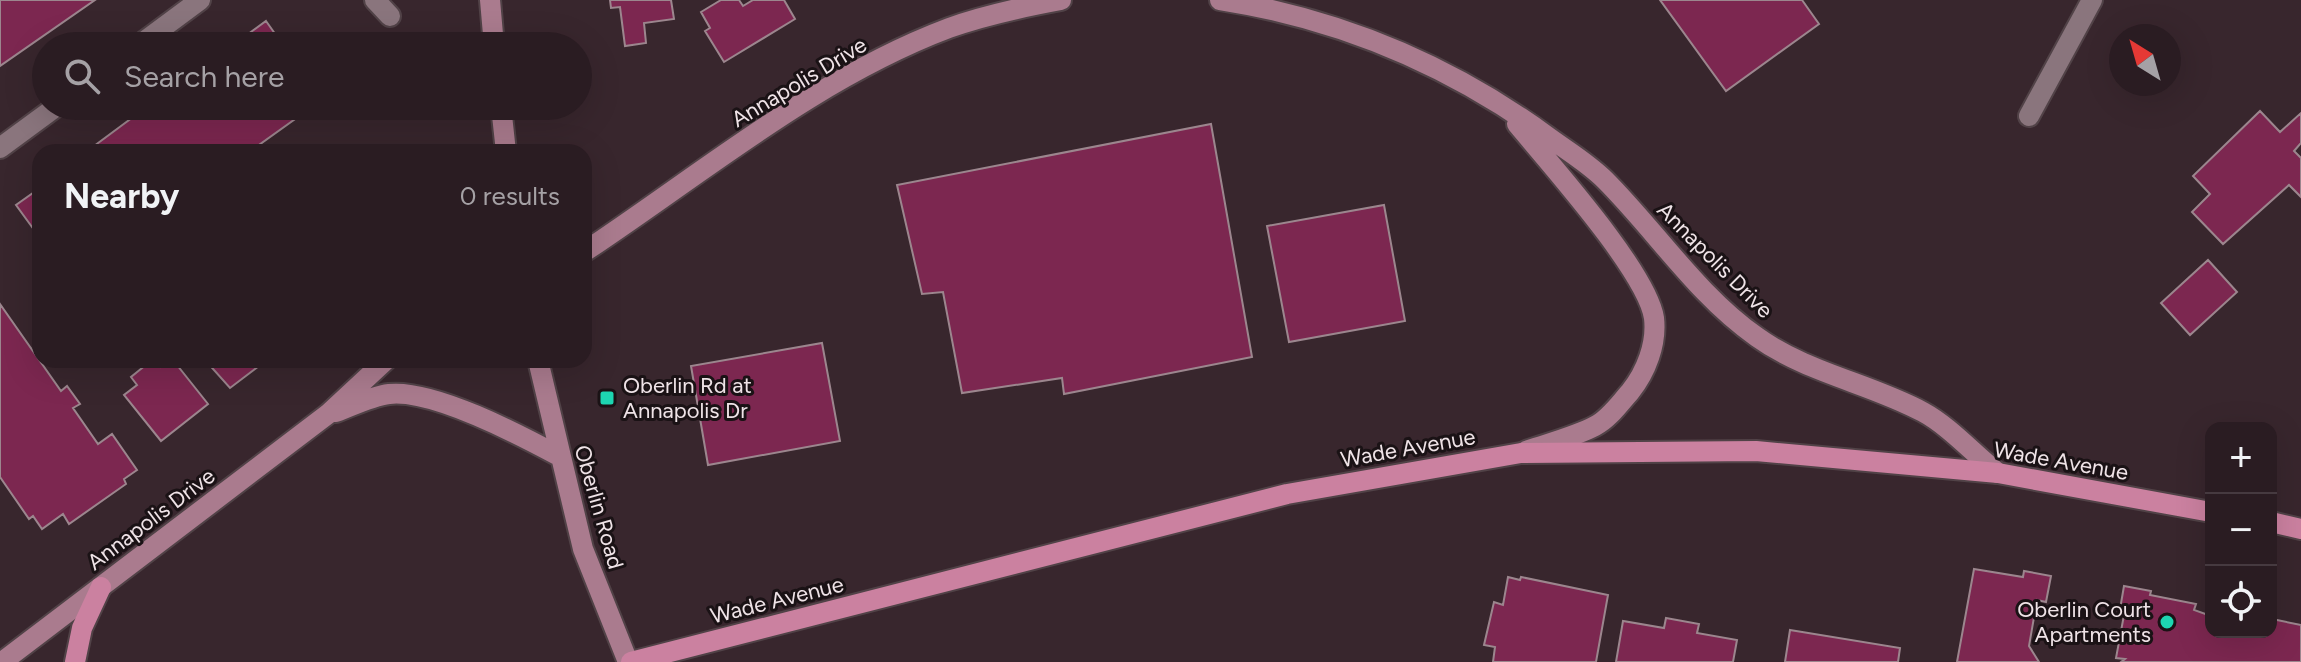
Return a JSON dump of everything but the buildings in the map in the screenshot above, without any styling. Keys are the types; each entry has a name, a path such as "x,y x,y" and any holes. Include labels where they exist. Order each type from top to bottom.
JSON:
{"main road":[{"path":"490,0 493,32"},
{"name":"Annapolis Drive","path":"592,247 812,99 885,57 949,28 1010,10 1061,0"},
{"name":"Annapolis Drive","path":"1220,0 1261,7 1383,43 1419,58 1497,100 1603,178 1705,290 1754,336 1788,358 1925,413 1998,473"},
{"name":"Annapolis Drive","path":"1497,100 1594,218 1634,276 1654,318 1650,355 1634,386 1617,407 1598,425 1521,453"},
{"path":"502,120 503,144"},
{"name":"Annapolis Drive","path":"2,662 328,414 377,368"},
{"name":"Oberlin Road","path":"540,368 583,549 630,662"},
{"name":"Annapolis Drive","path":"328,414 390,394 440,402 523,436 559,456"},
{"name":"Wade Avenue","path":"630,662 1287,494 1521,453 1744,450 1998,473 2205,511"},
{"path":"2277,523 2301,529"},
{"path":"75,662 82,628 101,587"}],"street":[{"path":"157,32 200,0"},
{"path":"375,0 390,16"},
{"path":"2029,116 2092,0"},
{"path":"0,148 38,120"}],"place":[{"name":"Oberlin Rd at Annapolis Dr","path":"607,398"},
{"name":"Oberlin Court Apartments","path":"2167,622"}]}
